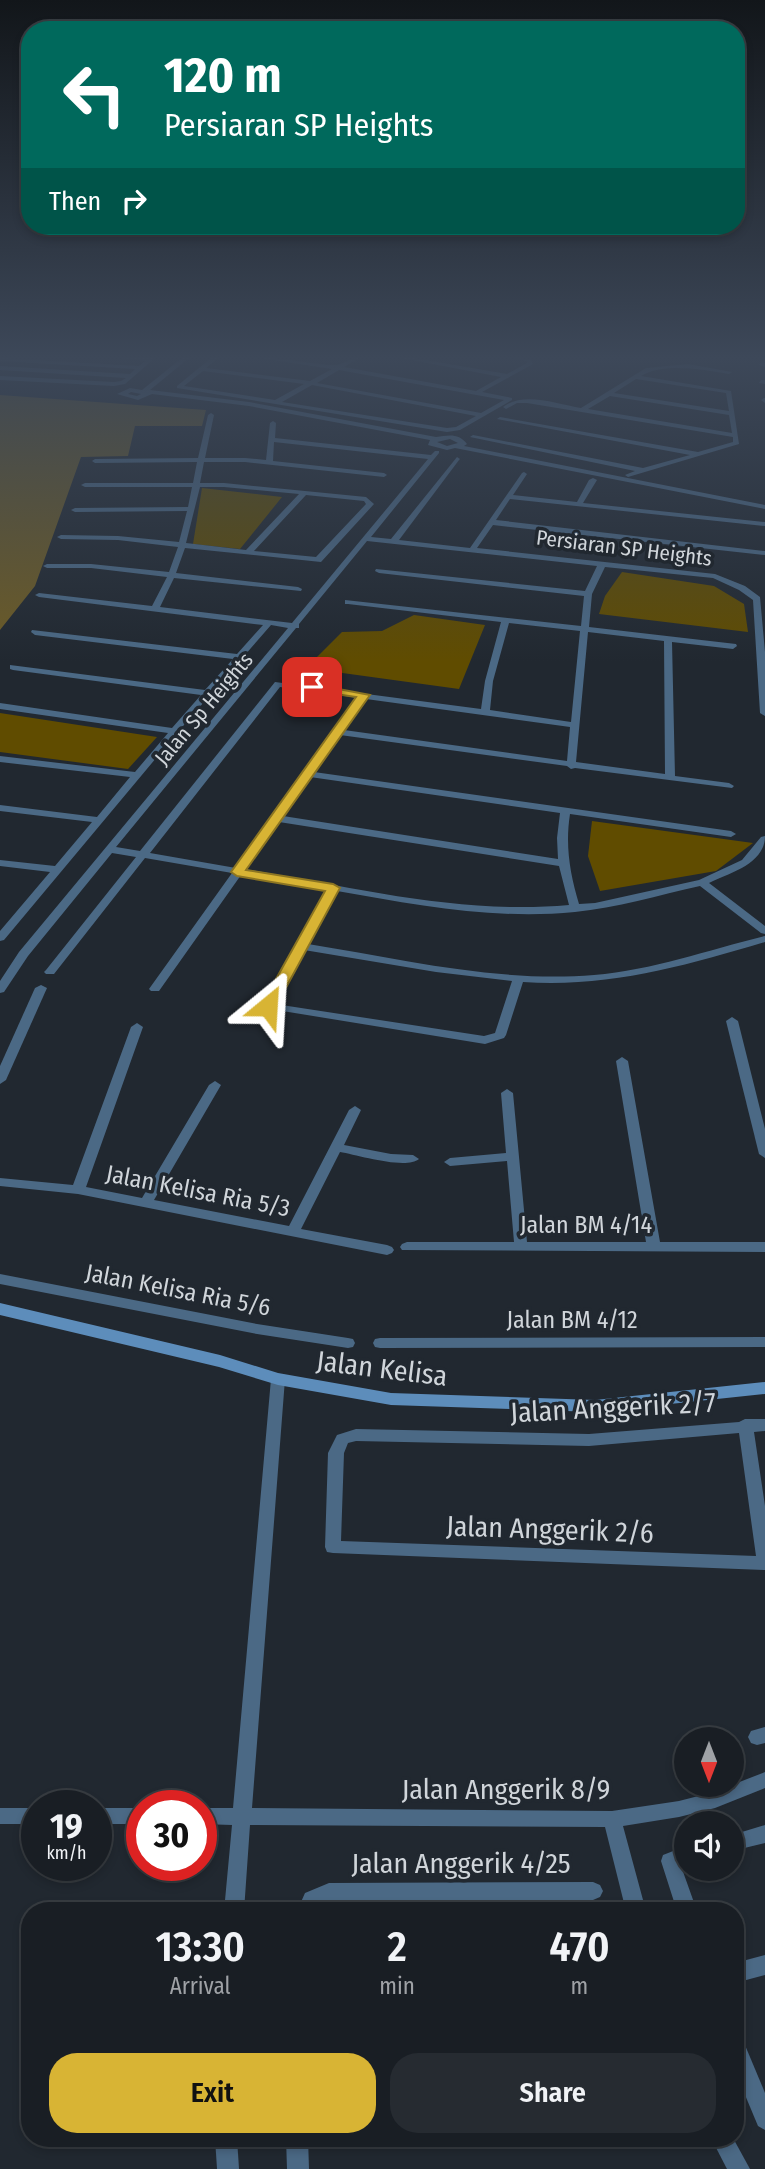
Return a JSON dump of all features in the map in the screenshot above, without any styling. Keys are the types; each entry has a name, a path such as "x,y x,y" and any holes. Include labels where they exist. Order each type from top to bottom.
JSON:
{"main road":[{"name":"Jalan Kelisa","path":"0,1309 194,1354 278,1379 391,1399 551,1406 630,1404 765,1388"}],"street":[{"name":"Jalan Sp Heights","path":"0,990 4,971 296,626 431,459"},
{"path":"394,541 457,459"},
{"path":"540,459 765,504"},
{"path":"544,459 765,504"},
{"path":"589,459 645,470"},
{"path":"628,475 683,459"},
{"path":"95,461 200,460 269,463 384,475"},
{"path":"155,609 173,576 184,546 200,460"},
{"path":"472,550 524,474"},
{"path":"579,504 593,480"},
{"path":"61,537 102,537 318,560 370,503 366,499 196,484 85,485"},
{"path":"248,552 304,493"},
{"path":"508,497 765,524"},
{"path":"75,510 191,509"},
{"path":"490,522 765,553"},
{"name":"Persiaran SP Heights","path":"368,539 715,576 753,594 760,619 765,713"},
{"path":"572,766 588,594 602,564"},
{"path":"47,566 91,566 298,589"},
{"path":"379,571 588,594"},
{"path":"39,595 296,626"},
{"path":"348,602 733,646"},
{"path":"485,712 489,681 506,620"},
{"path":"0,939 56,869 237,657 269,624"},
{"path":"35,632 237,657"},
{"path":"668,639 670,778"},
{"path":"13,667 208,693"},
{"path":"50,972 272,688 286,684 576,725"},
{"path":"155,989 364,695"},
{"path":"0,706 174,731"},
{"path":"337,732 729,786"},
{"path":"0,759 138,775"},
{"path":"308,774 731,834"},
{"path":"0,807 100,820"},
{"path":"565,811 560,837 561,863 575,909"},
{"path":"275,818 561,863"},
{"path":"109,849 333,888 484,910 575,909 702,882 730,872 746,862 765,839"},
{"path":"0,863 56,869"},
{"path":"702,882 765,931"},
{"path":"333,888 268,1006 485,1040 500,1035 518,979"},
{"path":"301,946 518,979 573,979 630,972 697,959 765,939"},
{"path":"0,1080 41,988"},
{"path":"732,1021 765,1154"},
{"path":"78,1190 137,1027"},
{"path":"622,1061 654,1248"},
{"path":"145,1204 215,1085"},
{"path":"506,1093 521,1248"},
{"path":"292,1233 355,1110"},
{"path":"336,1147 391,1158 413,1159"},
{"path":"450,1162 512,1157"},
{"name":"Jalan Kelisa Ria 5/3","path":"0,1182 78,1190 387,1250"},
{"name":"Jalan BM 4/14","path":"407,1248 765,1247"},
{"name":"Jalan Kelisa Ria 5/6","path":"0,1279 257,1329 348,1343"},
{"name":"Jalan BM 4/12","path":"380,1343 765,1342"},
{"path":"235,1902 278,1379"},
{"name":"Jalan Anggerik 2/7","path":"333,1547 335,1453 342,1440 356,1435 589,1440 765,1424"},
{"path":"745,1425 765,1561"},
{"name":"Jalan Anggerik 2/6","path":"333,1547 765,1561"},
{"name":"Jalan Anggerik 8/9","path":"217,1816 612,1819 715,1800 765,1780"},
{"path":"0,1816 21,1816"},
{"path":"612,1819 634,1902"},
{"path":"744,1840 765,1834"},
{"path":"674,1859 670,1861 670,1868 674,1878"},
{"path":"675,1881 683,1902"},
{"name":"Jalan Anggerik 4/25","path":"311,1902 329,1892 593,1891"},
{"path":"744,1971 765,1965"},
{"path":"744,2066 764,2114"},
{"path":"227,2147 228,2169"},
{"path":"297,2147 298,2169"},
{"path":"726,2147 739,2169"}],"shaded area":[{"path":"0,459 80,459 35,586 0,630"},
{"path":"202,488 282,497 240,549 193,544"},
{"path":"622,572 714,586 744,604 748,632 599,614 605,596"},
{"path":"414,615 485,625 459,689 306,668 342,632 382,631"},
{"path":"0,713 157,737 128,769 0,752"},
{"path":"592,821 753,843 716,871 600,891 588,856"}],"route":[{"path":"268,1006 333,888 237,872 364,695 312,687"}]}
